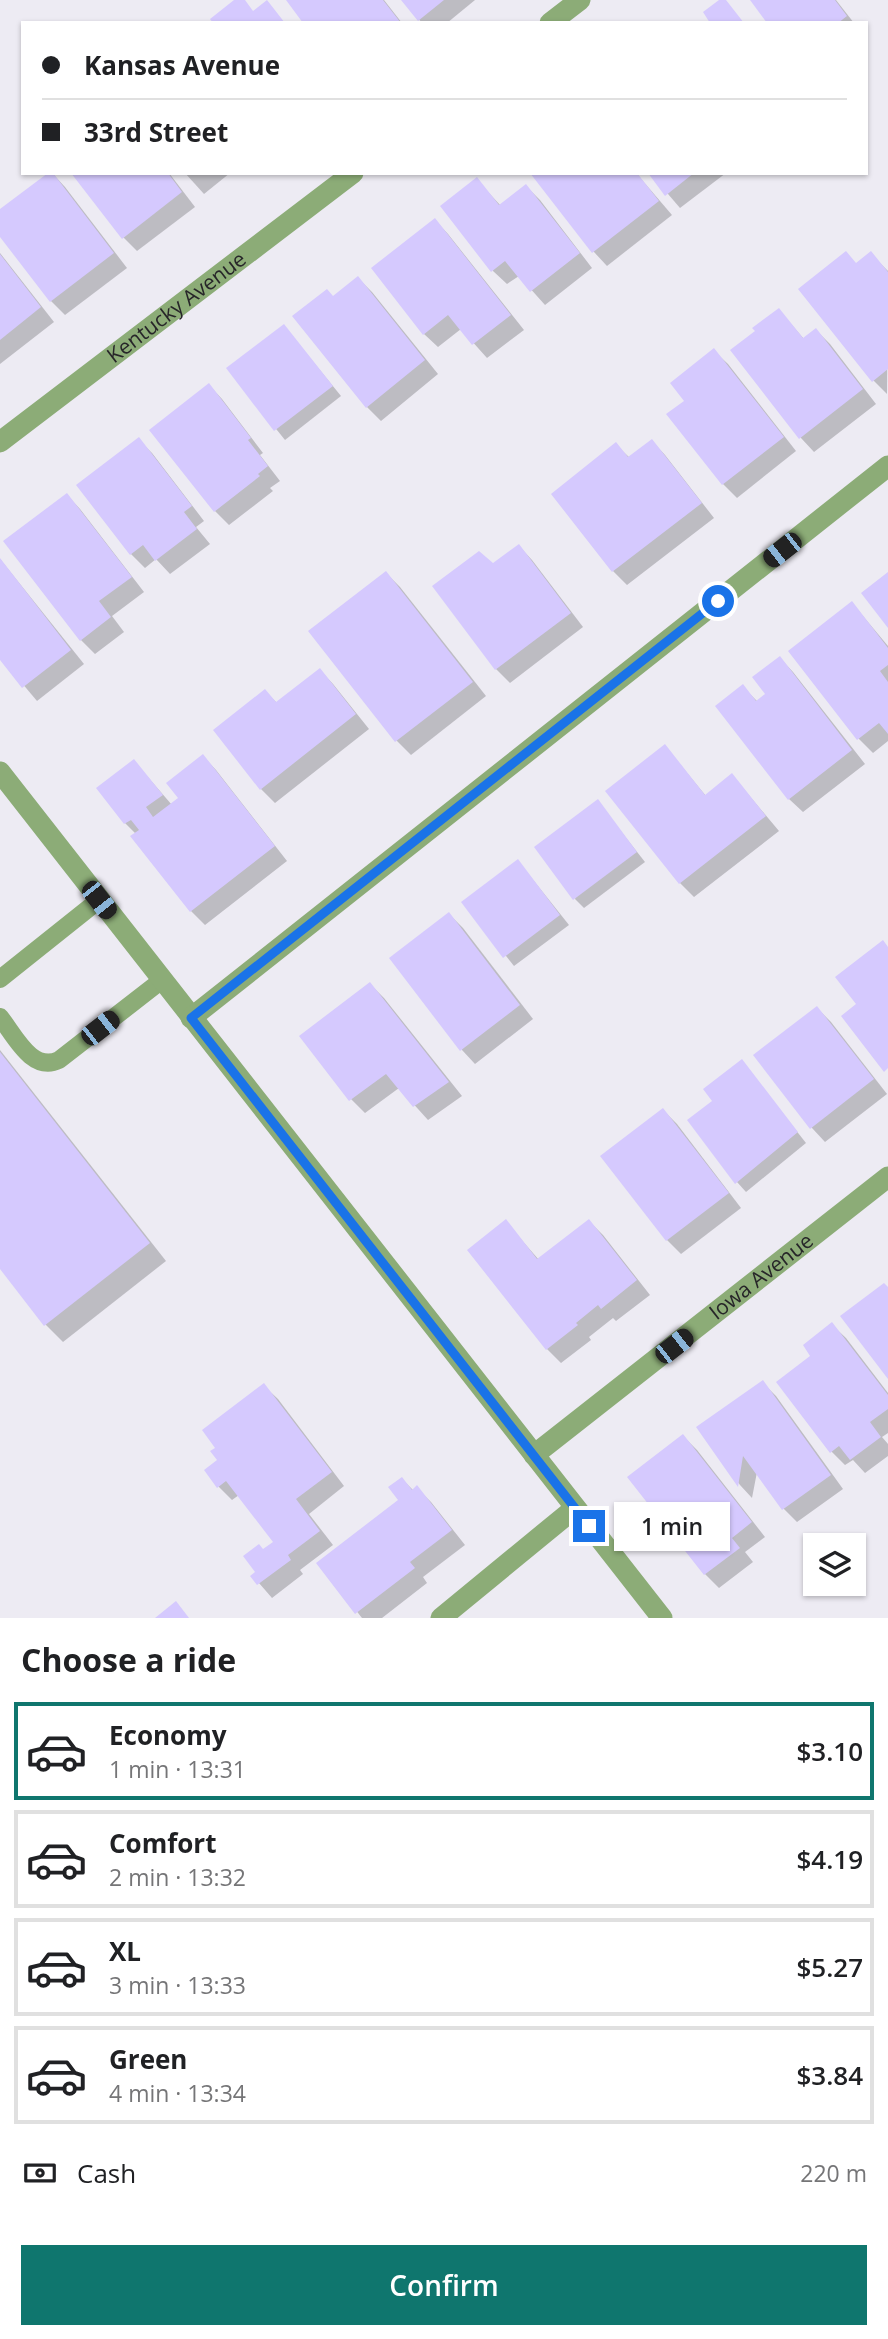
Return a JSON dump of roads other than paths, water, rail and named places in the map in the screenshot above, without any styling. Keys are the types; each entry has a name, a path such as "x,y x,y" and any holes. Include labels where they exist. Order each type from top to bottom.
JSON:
{"street":[{"path":"553,21 580,0"},
{"name":"Kentucky Avenue","path":"0,442 350,175"},
{"path":"191,1018 888,466"},
{"path":"0,772 662,1618"},
{"name":"Iowa Avenue","path":"534,1455 888,1177"},
{"path":"441,1618 575,1508"}],"lane":[{"path":"0,979 99,900"},
{"path":"0,1017 30,1056 39,1063 50,1064 59,1060 162,980"}]}
